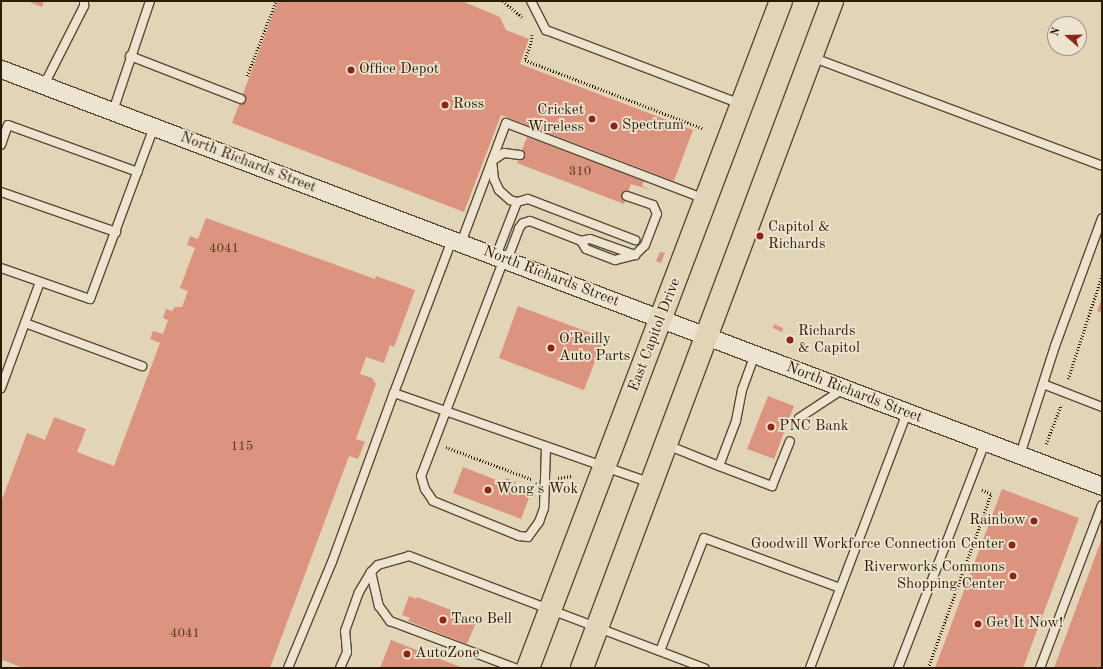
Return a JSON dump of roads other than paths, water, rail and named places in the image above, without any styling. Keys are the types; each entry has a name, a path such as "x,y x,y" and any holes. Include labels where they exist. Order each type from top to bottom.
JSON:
{"main road":[{"name":"East Capitol Drive","path":"528,668 781,1"},
{"path":"582,668 832,1"}],"street":[{"name":"North Richards Street","path":"1,69 1102,486"}],"lane":[{"path":"44,85 84,6 84,1"},
{"path":"113,111 130,56 150,1"},
{"path":"533,1 546,30 741,105"},
{"path":"130,56 241,99"},
{"path":"811,57 1102,166"},
{"path":"288,668 332,562 394,393 456,242 492,160 506,123 706,200"},
{"path":"1,145 8,125 138,172"},
{"path":"1,268 90,299 154,127"},
{"path":"492,160 504,153 520,155"},
{"path":"492,160 494,180 499,190 517,202 528,199 635,240"},
{"path":"1,192 116,232"},
{"path":"502,259 523,223 530,221 581,241 590,239 634,255 645,245 656,214 653,205 627,196"},
{"path":"517,202 502,259 447,412 421,476 425,489 433,501 519,536 528,537 539,522 544,508 546,448"},
{"path":"1020,455 1043,384 1102,218"},
{"path":"1,388 40,282"},
{"path":"25,323 142,366"},
{"path":"720,466 736,421 742,390 755,354"},
{"path":"1043,384 1102,407"},
{"path":"799,418 844,389"},
{"path":"394,393 546,448 652,484"},
{"path":"810,668 907,412"},
{"path":"666,445 772,486 790,441"},
{"path":"898,668 985,442"},
{"path":"1040,668 1102,505"},
{"path":"660,651 704,538 840,588"},
{"path":"340,668 347,652 345,631 359,592 371,572 378,565 409,556 704,668"},
{"path":"371,572 379,606 390,621 515,668"}],"place":[{"name":"Office Depot","path":"351,70"},
{"name":"Ross","path":"445,105"},
{"name":"Cricket Wireless","path":"592,119"},
{"name":"Spectrum","path":"614,126"},
{"name":"Capitol & Richards","path":"760,236"},
{"name":"Richards & Capitol","path":"790,340"},
{"name":"O'Reilly Auto Parts","path":"551,348"},
{"name":"PNC Bank","path":"771,427"},
{"name":"Wong's Wok","path":"488,490"},
{"name":"Rainbow","path":"1034,521"},
{"name":"Goodwill Workforce Connection Center","path":"1012,545"},
{"name":"Riverworks Commons Shopping Center","path":"1013,576"},
{"name":"Taco Bell","path":"443,620"},
{"name":"Get It Now!","path":"978,624"},
{"name":"AutoZone","path":"407,654"}]}
